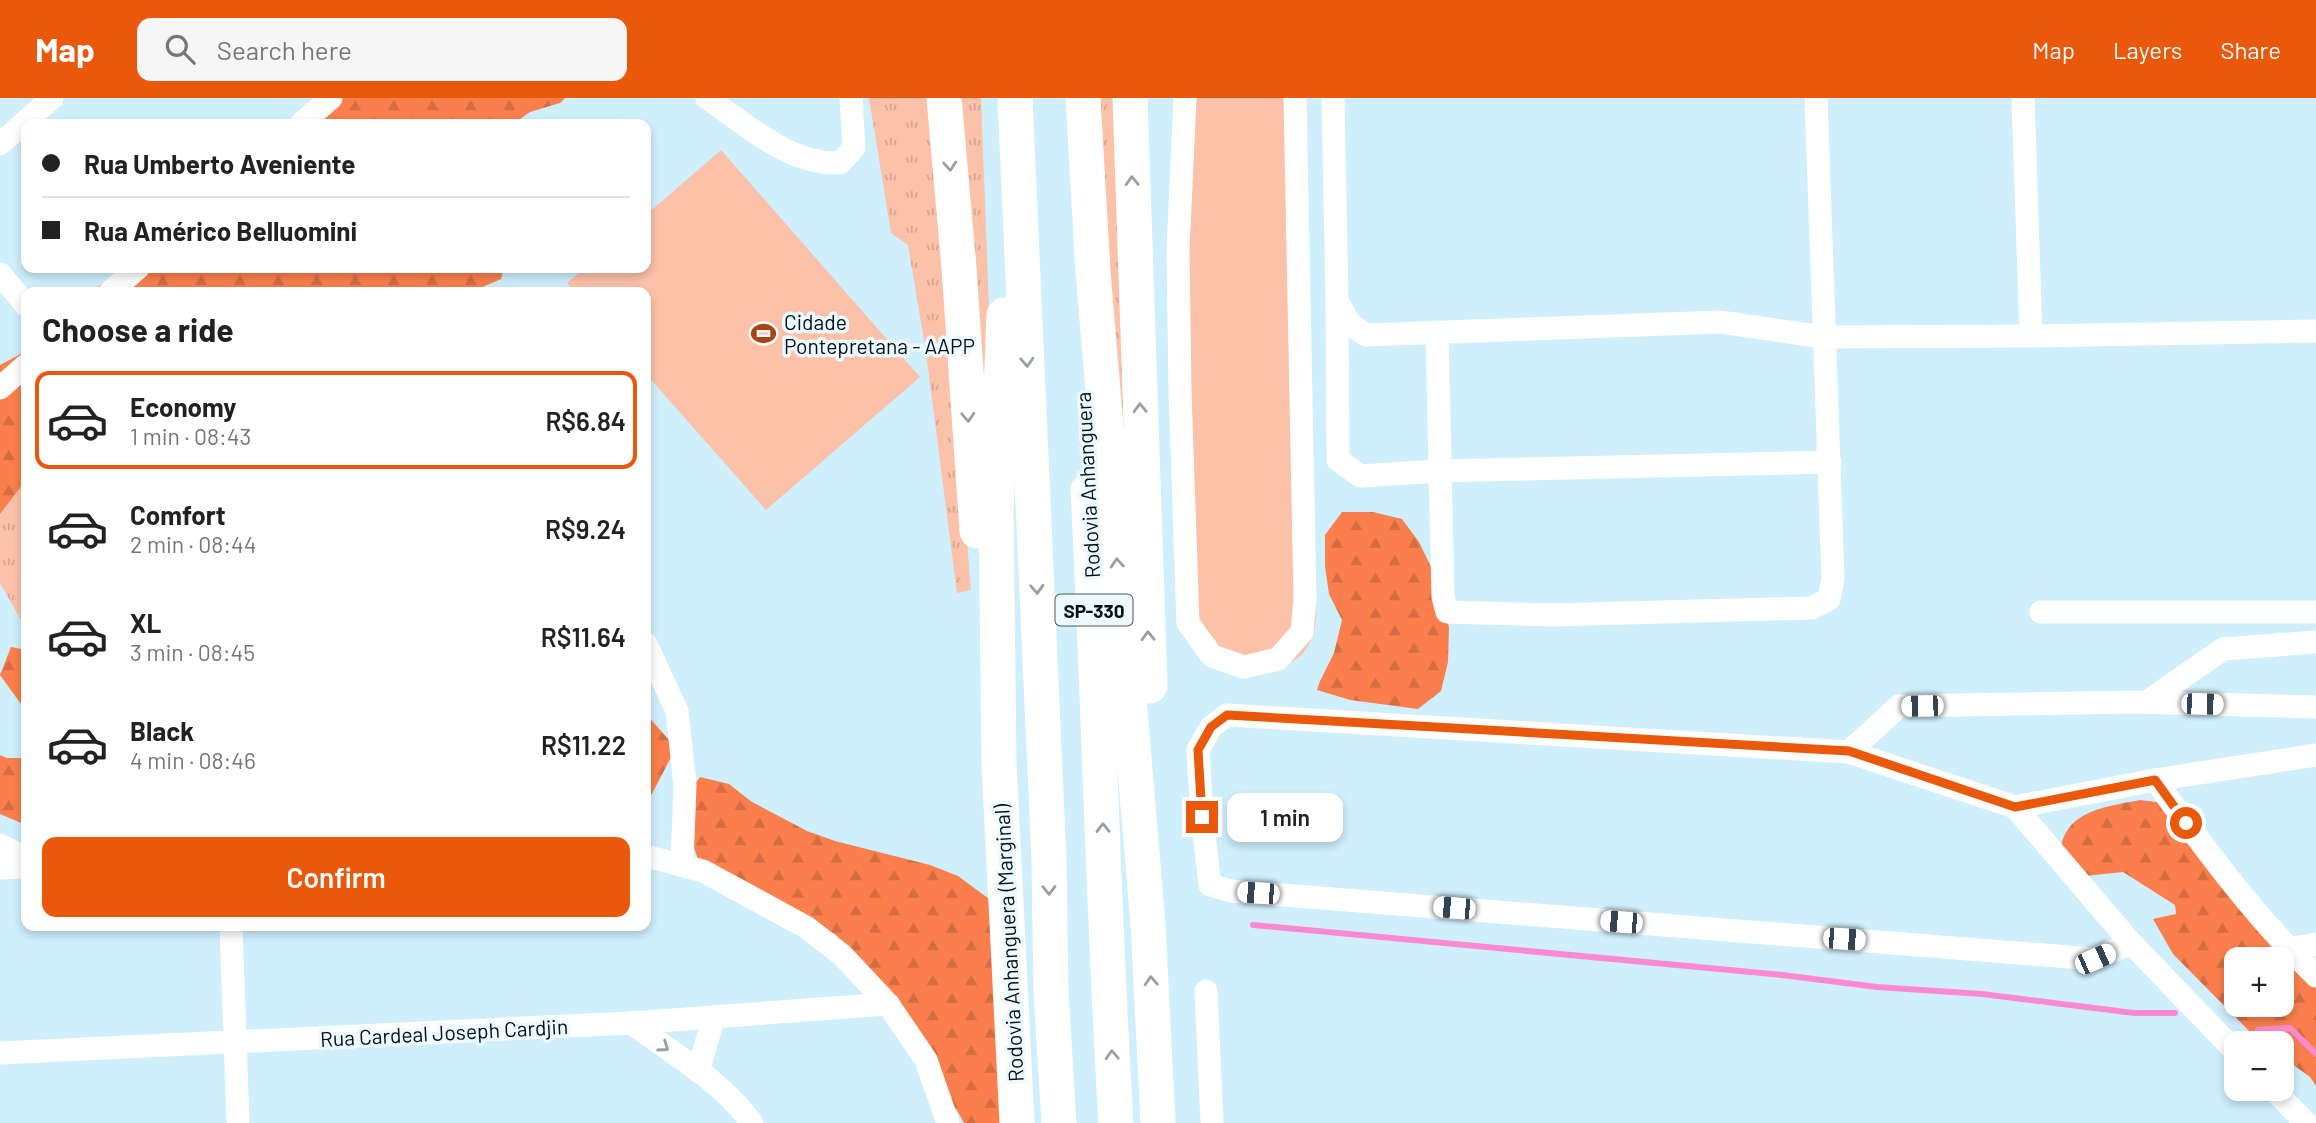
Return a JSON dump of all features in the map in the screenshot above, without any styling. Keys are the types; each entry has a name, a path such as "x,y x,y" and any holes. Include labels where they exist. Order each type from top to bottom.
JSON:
{"highway":[{"path":"944,98 987,660 999,763"},
{"path":"999,763 996,514 1006,251 1005,144 1008,98"},
{"name":"SP-330","path":"1015,98 1048,847 1051,993 1059,1123"},
{"name":"Rodovia Anhanguera","path":"1065,98 1097,662 1106,960 1116,1123"},
{"path":"1083,98 1095,299 1148,924 1158,1123"},
{"path":"1130,98 1150,712 1148,924"},
{"name":"Rodovia Anhanguera (Marginal)","path":"999,763 1017,1123"}],"street":[{"path":"28,119 52,98"},
{"path":"307,119 331,98"},
{"path":"707,98 794,155 820,164 840,163 854,148 850,98"},
{"path":"1185,98 1178,250 1188,623 1212,656 1244,667 1279,659 1302,632 1305,599 1295,98"},
{"path":"1333,98 1338,460 1360,476 1439,471 1830,462"},
{"path":"1437,333 1443,597 1447,612 1553,615 1812,608 1829,599 1833,579 1830,462 1823,337 1816,98"},
{"path":"2022,98 2031,336"},
{"path":"0,144 21,125"},
{"path":"116,287 132,273"},
{"path":"0,274 21,299"},
{"path":"1337,300 1349,323 1366,335 1720,322 1823,337 2316,331"},
{"path":"0,388 21,369"},
{"path":"2041,612 2316,612"},
{"path":"2147,702 2223,649 2316,642"},
{"path":"651,655 677,710 685,785 682,864"},
{"path":"1849,751 1899,706 2147,702 2316,706"},
{"path":"2131,943 2095,959 1231,891 1210,885 1198,750 1211,727 1227,715 1849,751 2015,807 2155,780 2316,755"},
{"path":"2155,780 2217,866 2286,947"},
{"path":"2015,807 2131,943 2224,1040"},
{"path":"0,845 21,856"},
{"path":"651,857 703,871 807,927 842,955 888,1004 926,1060 948,1123"},
{"path":"0,868 21,867"},
{"path":"231,931 238,1123"},
{"path":"2294,948 2316,944"},
{"path":"2294,955 2316,976"},
{"path":"1206,991 1212,1123"},
{"name":"Rua Cardeal Joseph Cardjin","path":"0,1053 631,1023 888,1004"},
{"path":"698,1071 714,1017"},
{"path":"631,1023 698,1071 745,1113 752,1123"},
{"path":"2285,1101 2306,1123"}],"green space":[{"path":"330,98 565,98 560,103 530,112 520,119 304,119"},
{"path":"869,98 930,98 971,590 957,593 926,353 908,245 891,233"},
{"path":"955,98 981,98 989,308 988,499"},
{"path":"1099,98 1113,98 1133,574 1109,288"},
{"path":"1175,98 1305,98 1316,620 1308,647 1300,656 1280,667 1254,670 1212,667 1201,659 1186,639"},
{"name":"Cidade Pontepretana - AAPP","path":"721,150 920,377 766,510 651,380 651,287 570,287 567,283 579,273 651,273 651,211"},
{"path":"116,273 503,273 501,279 483,287 98,287"},
{"path":"21,354 21,487 0,514 0,365"},
{"path":"21,472 21,620 0,583 0,484"},
{"path":"1342,512 1373,512 1402,519 1419,542 1432,569 1449,627 1448,662 1441,691 1418,709 1350,700 1317,690 1334,653 1342,620 1329,594 1325,535"},
{"path":"11,647 21,649 21,704 0,675"},
{"path":"651,720 676,748 651,796"},
{"path":"0,755 21,758 21,823 0,814"},
{"path":"700,777 729,784 752,802 807,831 835,841 930,865 958,876 1004,910 1022,1123 964,1123 903,1037 856,959 836,935 805,916 699,862 687,828 683,800"},
{"path":"2140,800 2164,803 2291,947 2224,947 2224,1006 2173,954 2153,919 2176,914 2175,905 2123,872 2076,877 2060,857 2062,842 2068,830 2076,821 2099,809"},
{"path":"2294,951 2316,976 2316,1086 2310,1077 2294,1066 2294,1031 2249,1031 2235,1017 2294,1017"}],"waterway":[{"path":"1253,925 1782,975 1877,987 1982,994 2134,1013 2175,1013"},
{"path":"2258,1030 2290,1028 2316,1054"}],"place":[{"name":"Cidade Pontepretana - AAPP","path":"764,333"}],"route":[{"path":"1202,817 1198,750 1211,727 1227,715 1849,751 2015,807 2155,780 2186,823"}]}
